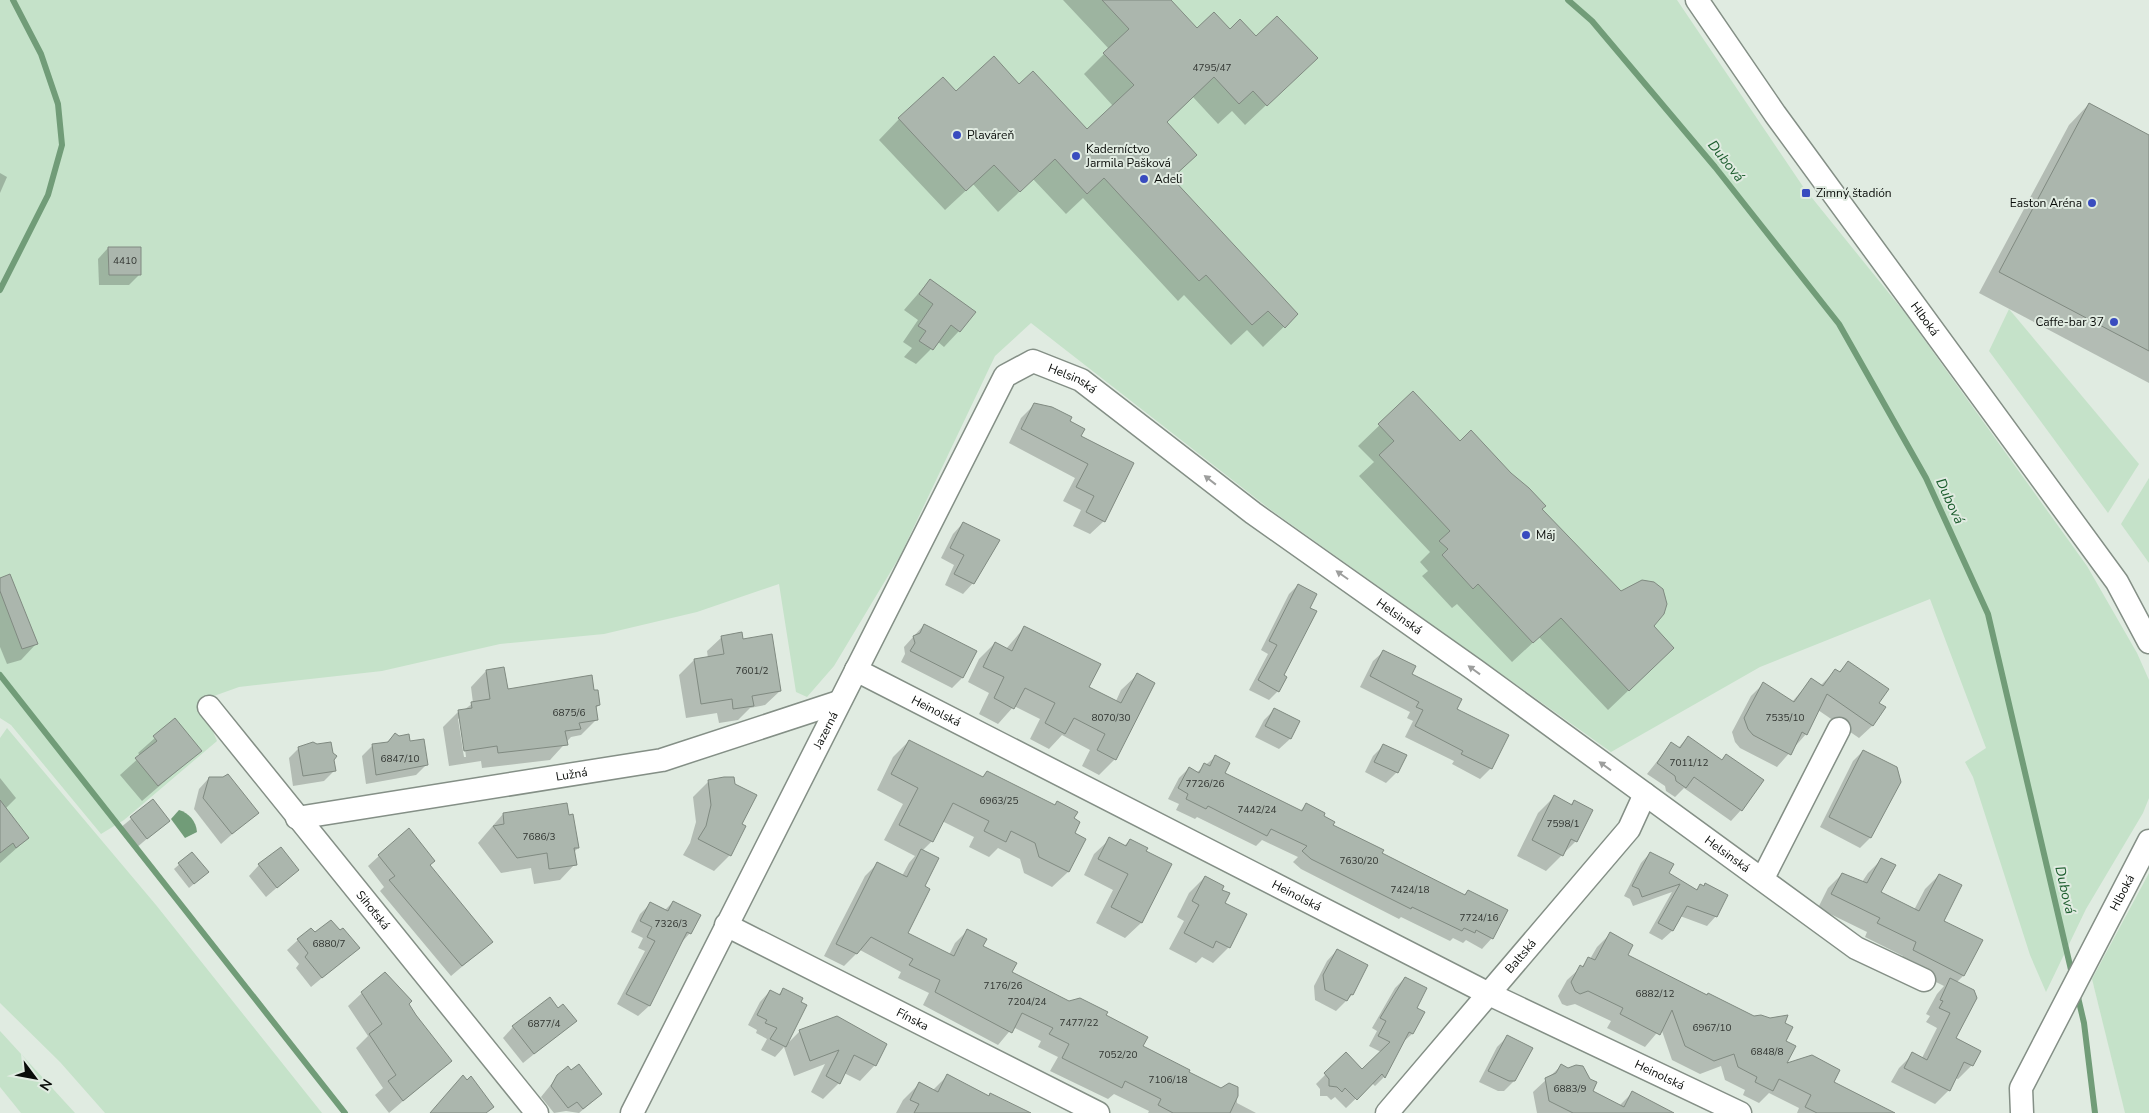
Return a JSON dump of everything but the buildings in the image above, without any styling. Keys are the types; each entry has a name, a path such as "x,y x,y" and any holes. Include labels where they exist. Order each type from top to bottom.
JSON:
{"street":[{"name":"Hlboká","path":"1697,0 1776,114 2117,582 2149,642"},
{"name":"Jazerná","path":"632,1113 1006,376 1032,362"},
{"name":"Helsinská","path":"1032,362 1081,380 1253,513 1475,670 1644,794 1763,878 1856,948 1924,980"},
{"name":"Heinolská","path":"856,670 1489,994 1740,1113"},
{"name":"Lužná","path":"297,818 662,760 839,702"},
{"name":"Sihoťská","path":"209,707 537,1113"},
{"name":"Helsinská","path":"1763,878 1839,729"},
{"name":"Baltská","path":"1387,1113 1629,829 1644,794"},
{"name":"Hlboká","path":"2008,1113 2095,941 2149,843"},
{"name":"Fínska","path":"726,925 1098,1113"},
{"path":"2021,1088 2022,1113"}],"shaded area":[{"path":"0,0 1677,0 1804,188 1905,313 2087,566 2137,653 2149,680 2149,798 2143,813 2086,909 2046,992 2030,955 1973,777 1965,762 1986,748 1930,599 1760,667 1611,752 1271,510 1031,323 995,356 900,556 834,666 807,697 796,692 779,584 697,612 604,634 500,644 382,671 239,687 200,701 217,741 124,820 101,834 11,725 0,718"},
{"path":"2009,309 2139,464 2108,513 1989,351"},
{"path":"2149,478 2149,563 2121,524"},
{"path":"7,728 156,905 322,1113 105,1113 60,1062 0,1003 0,738"},
{"path":"179,810 191,818 197,832 185,838 171,819"},
{"path":"2149,873 2149,1113 2125,1113 2092,979"},
{"path":"0,1031 75,1113 21,1113 0,1087"}],"waterway":[{"path":"0,290 48,195 62,145 58,104 41,54 13,0"},
{"name":"Dubová","path":"1568,0 1592,21 1715,167 1839,324 1926,478 1988,614 2072,974"},
{"path":"0,675 345,1113"},
{"name":"Dubová","path":"2077,993 2084,1023 2095,1113"}],"place":[{"name":"Plaváreň","path":"957,135"},
{"name":"Kaderníctvo Jarmila Pašková","path":"1076,156"},
{"name":"Adeli","path":"1144,179"},
{"name":"Zimný štadión","path":"1806,193"},
{"name":"Easton Aréna","path":"2092,203"},
{"name":"Caffe-bar 37","path":"2114,322"},
{"name":"Máj","path":"1526,535"}]}
